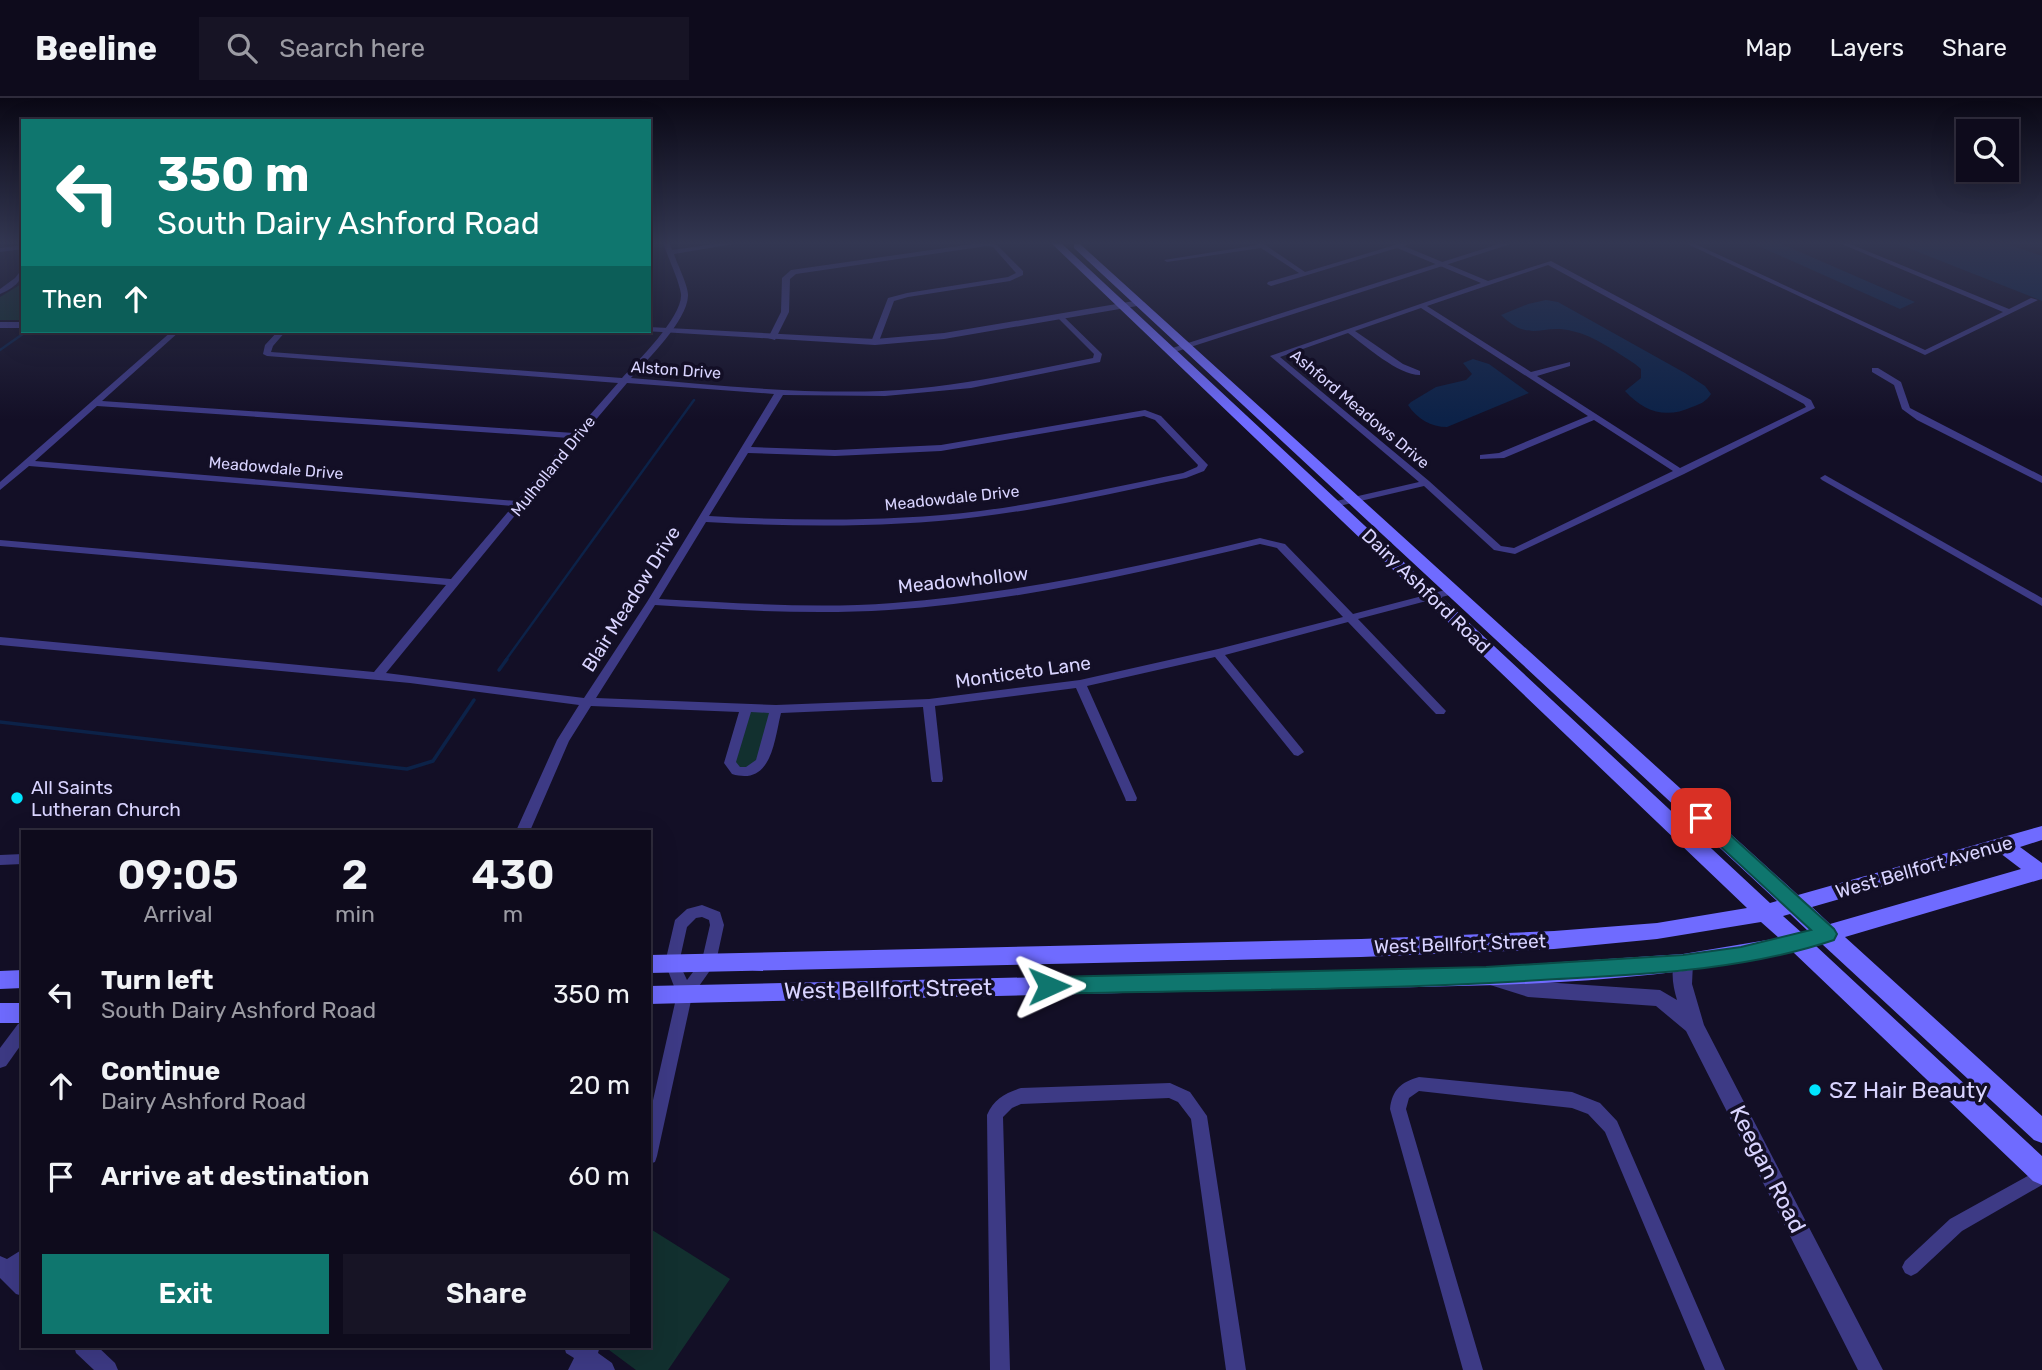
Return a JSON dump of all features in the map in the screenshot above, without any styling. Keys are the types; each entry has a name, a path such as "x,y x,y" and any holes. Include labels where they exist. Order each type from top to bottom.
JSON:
{"main road":[{"name":"Dairy Ashford Road","path":"1119,301 2042,1175"},
{"name":"Dairy Ashford Road","path":"1140,303 2042,1132"},
{"path":"1576,733 1601,726"},
{"name":"West Bellfort Avenue","path":"1765,913 2042,833"},
{"path":"2003,844 2041,871"},
{"name":"West Bellfort Avenue","path":"1796,943 2041,871"},
{"name":"West Bellfort Street","path":"651,964 1361,948 1554,940 1657,931 1765,913"},
{"name":"West Bellfort Street","path":"651,995 1486,976 1683,963 1741,955 1796,943"},
{"path":"1361,948 1371,977"},
{"path":"1044,955 1049,986"},
{"path":"0,980 21,979"},
{"path":"0,1013 21,1013"}],"street":[{"name":"Mulholland Drive","path":"377,676 523,504 576,436 668,331 683,301"},
{"path":"772,338 785,312 785,301"},
{"path":"875,342 890,301"},
{"path":"1171,350 1326,301"},
{"name":"Ashford Meadows Drive","path":"1426,483 1274,356 1435,301"},
{"name":"Ashford Meadows Drive","path":"1622,301 1808,402"},
{"path":"1814,301 1925,353 2031,301"},
{"path":"1983,301 2009,312"},
{"path":"651,330 875,342 944,336 1140,303"},
{"path":"1422,306 1681,472"},
{"name":"Alston Drive","path":"280,333 267,354 780,392 859,394 930,390 1060,369 1097,360 1098,354 1062,317"},
{"path":"0,325 21,325"},
{"path":"1350,331 1400,366 1417,373"},
{"path":"0,487 174,333"},
{"path":"1531,375 1567,364"},
{"path":"1875,370 1898,384 1906,409 2042,480"},
{"name":"Blair Meadow Drive","path":"523,830 563,740 780,392"},
{"path":"1335,504 1426,483 1498,548 1515,551 1811,408 1808,402"},
{"path":"96,403 576,436"},
{"name":"Meadowdale Drive","path":"702,519 844,523 949,517 1062,501 1186,475 1201,469 1203,465 1158,418 1150,414 941,448 835,453 746,450"},
{"path":"1483,457 1501,456 1594,417"},
{"name":"Meadowdale Drive","path":"27,463 523,504"},
{"path":"1825,478 2042,603"},
{"name":"Meadowhollow","path":"652,601 838,609 986,597 1109,577 1260,541 1281,546 1349,617"},
{"path":"0,543 456,583"},
{"name":"Monticeto Lane","path":"377,676 587,702 776,709 929,703 1080,684 1218,653 1453,591"},
{"path":"1349,617 1440,711"},
{"path":"0,641 377,676"},
{"path":"0,653 13,643"},
{"path":"1218,653 1298,752"},
{"path":"1080,684 1131,798"},
{"path":"929,703 937,779"},
{"path":"746,708 730,763 736,771 742,772 758,767 762,762 776,709"},
{"path":"0,860 21,859"},
{"path":"651,1147 685,994 709,962 717,925 715,916 702,911 692,912 680,924 672,963 685,994"},
{"name":"Keegan Road","path":"1683,963 1682,984 1694,1026 1871,1370"},
{"path":"1486,976 1528,989 1660,998 1694,1026"},
{"path":"0,1061 21,1032"},
{"path":"1473,1370 1398,1109 1399,1097 1410,1086 1419,1084 1572,1100 1594,1108 1611,1127 1715,1370"},
{"path":"1000,1370 993,1126 1001,1105 1011,1098 1021,1096 1170,1090 1193,1105 1199,1116 1236,1370"},
{"path":"1911,1267 1956,1225 2042,1175"},
{"path":"21,1259 4,1268 21,1285"},
{"path":"85,1348 108,1370"},
{"path":"582,1354 605,1370"}],"green space":[{"path":"0,301 21,301 21,320 0,320"},
{"path":"746,708 774,710 761,762 749,770 733,767"},
{"path":"651,1229 730,1279 668,1370 636,1370 606,1348 651,1348"}],"water":[{"path":"1883,301 1915,302 1900,309"},
{"path":"1558,302 1685,373 1705,386 1711,394 1703,402 1673,413 1648,408 1625,391 1641,378 1641,369 1613,350 1572,331 1520,329 1501,315 1528,304"},
{"path":"1473,359 1489,364 1529,393 1447,427 1430,424 1408,405 1436,387 1466,380 1472,374 1463,363"}],"waterway":[{"path":"0,350 24,333"},
{"path":"505,661 694,400"},
{"path":"499,670 507,659"},
{"path":"0,722 407,769 433,761 474,700"}],"place":[{"name":"All Saints Lutheran Church","path":"17,798"},
{"name":"SZ Hair Beauty","path":"1815,1090"}],"route":[{"path":"1049,986 1486,976 1683,963 1741,955 1828,934 1701,818"}]}
